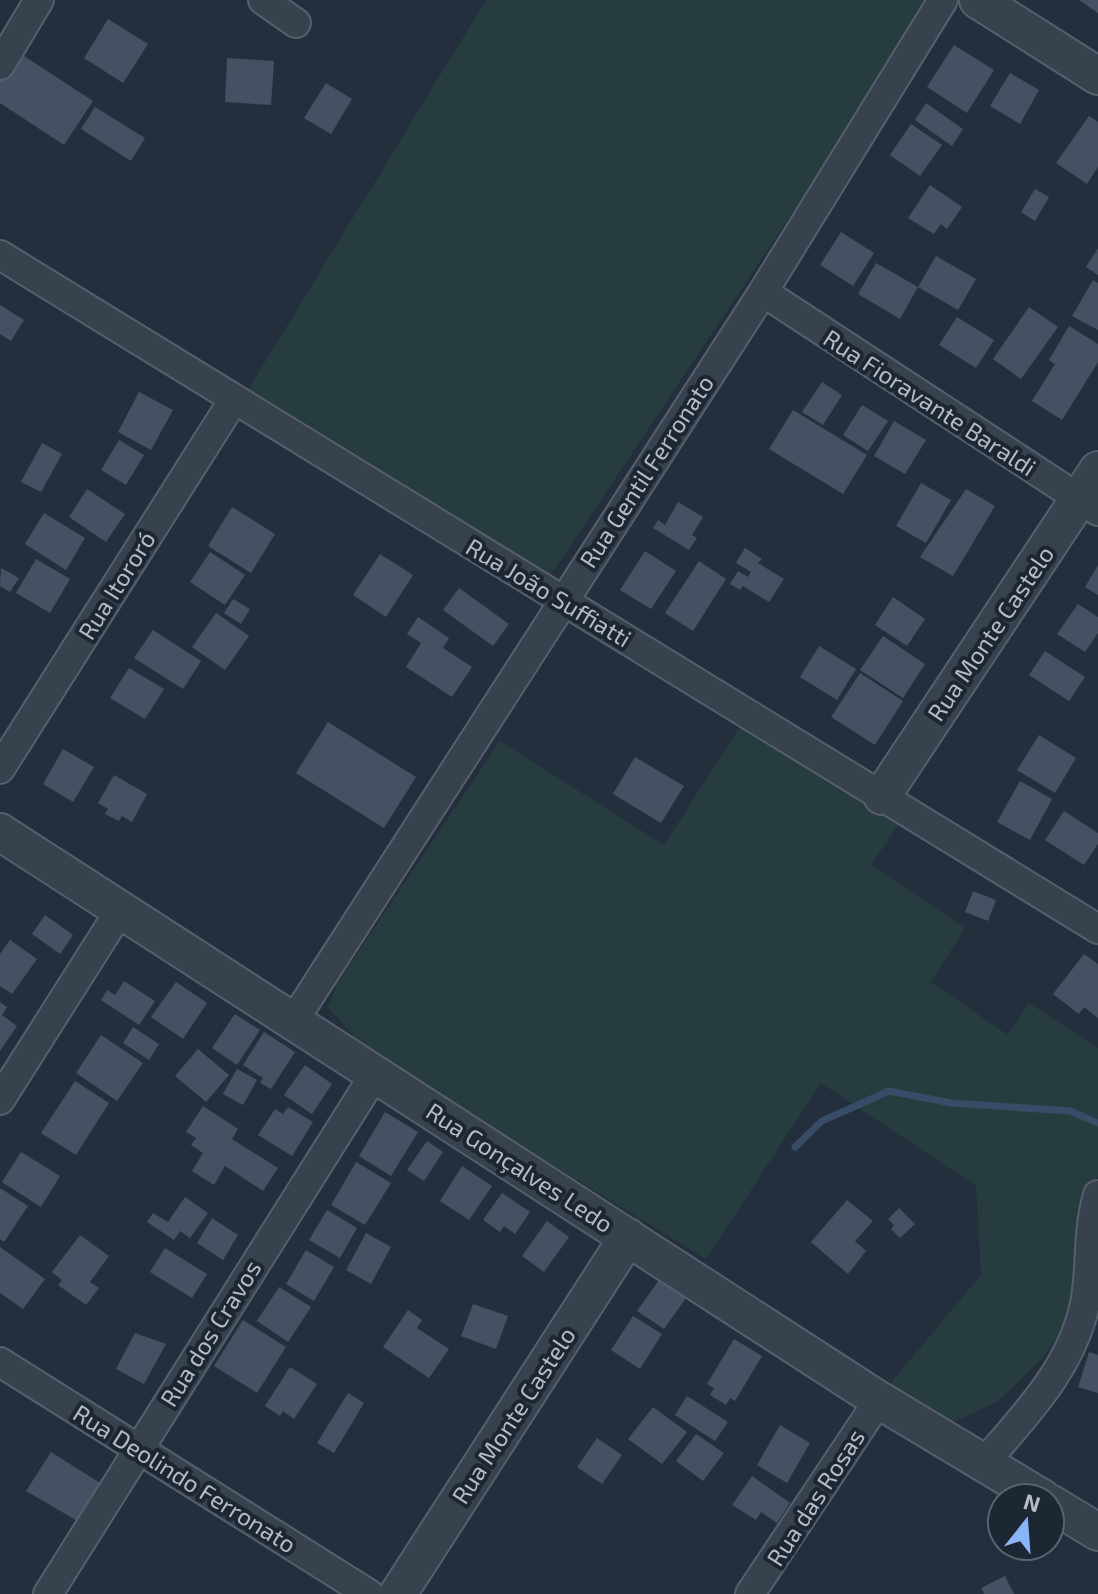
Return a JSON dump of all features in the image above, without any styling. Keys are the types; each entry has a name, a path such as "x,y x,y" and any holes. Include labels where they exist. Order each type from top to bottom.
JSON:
{"street":[{"path":"0,65 39,0"},
{"path":"263,0 296,23"},
{"name":"Rua Gentil Ferronato","path":"294,1020 763,292 943,0"},
{"path":"978,0 1098,76"},
{"name":"Rua João Suffiatti","path":"0,255 233,401 563,599 1098,929"},
{"name":"Rua Fioravante Baraldi","path":"763,292 1092,493"},
{"name":"Rua Itororó","path":"0,769 233,401"},
{"name":"Rua Monte Castelo","path":"882,796 1092,493"},
{"name":"Rua Gonçalves Ledo","path":"0,832 879,1400 1015,1482"},
{"path":"0,1100 121,909"},
{"name":"Rua dos Cravos","path":"48,1594 375,1074"},
{"path":"984,1463 1050,1384 1070,1348 1084,1308 1091,1266 1090,1237 1098,1195"},
{"name":"Rua Monte Castelo","path":"398,1594 628,1237"},
{"name":"Rua Deolindo Ferronato","path":"0,1362 369,1594"},
{"name":"Rua das Rosas","path":"750,1594 879,1400"},
{"path":"1066,1513 1098,1532"}],"green space":[{"path":"486,0 934,0 546,582 243,398"},
{"path":"748,714 905,815 871,865 965,928 931,982 1008,1035 1029,1003 1098,1048 1098,1177 1077,1211 1080,1242 1071,1304 1059,1333 1042,1359 997,1402 940,1428 884,1391 981,1275 976,1186 821,1083 706,1259 366,1051 328,1007 338,982 500,741 664,845"}],"building":[{"path":"1079,0 1098,0 1098,13"},
{"path":"108,19 148,44 123,83 84,58"},
{"path":"954,45 994,70 967,113 927,87"},
{"path":"18,52 93,101 64,145 0,103 0,80"},
{"path":"227,58 274,61 271,105 225,102"},
{"path":"1010,73 1039,90 1020,124 990,106"},
{"path":"326,83 352,99 331,134 304,118"},
{"path":"926,103 963,129 952,146 915,120"},
{"path":"95,107 145,138 131,161 81,129"},
{"path":"1089,116 1098,122 1098,167 1087,184 1056,163"},
{"path":"911,124 942,145 920,176 890,155"},
{"path":"930,185 962,207 947,229 941,224 934,234 908,218"},
{"path":"1035,189 1049,197 1035,221 1021,212"},
{"path":"841,232 874,253 853,286 820,265"},
{"path":"1098,248 1098,275 1086,267"},
{"path":"936,256 976,279 958,310 918,287"},
{"path":"876,263 918,287 900,319 858,294"},
{"path":"1093,280 1098,283 1098,330 1072,316"},
{"path":"0,305 24,320 11,341 0,334"},
{"path":"1029,307 1058,327 1021,379 993,359"},
{"path":"957,317 994,340 976,368 939,345"},
{"path":"1069,326 1098,344 1098,362 1062,420 1032,401 1055,364 1049,360"},
{"path":"822,382 842,395 823,425 802,412"},
{"path":"139,392 173,410 151,450 118,432"},
{"path":"862,405 888,421 868,451 843,435"},
{"path":"793,410 867,455 843,494 769,449"},
{"path":"894,421 926,440 905,474 874,456"},
{"path":"119,440 144,455 126,485 101,470"},
{"path":"42,443 62,454 41,492 21,482"},
{"path":"921,483 951,500 926,543 896,526"},
{"path":"87,489 125,514 106,542 69,517"},
{"path":"966,489 995,506 953,576 920,557"},
{"path":"678,502 703,517 692,535 697,538 689,550 653,528 658,520 665,525"},
{"path":"232,507 275,534 251,573 208,546"},
{"path":"44,513 85,538 66,570 25,544"},
{"path":"745,548 762,559 758,563 784,579 769,602 743,586 740,590 730,584 738,571 748,577 751,572 736,563"},
{"path":"645,551 676,571 651,609 620,590"},
{"path":"210,552 245,575 225,605 190,582"},
{"path":"380,554 413,575 386,617 353,595"},
{"path":"36,559 70,579 50,613 16,593"},
{"path":"699,561 726,579 693,631 665,613"},
{"path":"1098,565 1098,595 1085,587"},
{"path":"1,568 19,578 10,592 0,586"},
{"path":"459,588 509,624 493,646 443,610"},
{"path":"893,597 925,619 907,646 875,625"},
{"path":"233,599 250,609 241,624 224,613"},
{"path":"1078,604 1098,617 1098,633 1085,652 1057,634"},
{"path":"216,613 249,636 225,670 192,647"},
{"path":"418,617 449,638 443,648 472,667 452,697 406,667 421,643 407,634"},
{"path":"153,630 201,661 183,689 134,658"},
{"path":"883,636 925,664 903,698 860,670"},
{"path":"819,646 856,669 837,700 800,677"},
{"path":"1045,651 1085,677 1069,701 1029,675"},
{"path":"129,668 164,689 145,719 110,698"},
{"path":"860,673 903,701 875,745 831,717"},
{"path":"328,722 416,777 384,828 296,773"},
{"path":"1039,735 1076,758 1055,793 1017,770"},
{"path":"63,749 94,767 73,802 43,784"},
{"path":"635,757 684,786 661,823 613,794"},
{"path":"114,775 147,794 132,822 122,816 119,821 105,814 108,809 98,803"},
{"path":"1020,781 1052,799 1030,840 997,822"},
{"path":"1064,811 1098,833 1098,844 1084,865 1045,840"},
{"path":"973,891 996,900 988,921 965,912"},
{"path":"45,915 73,935 60,954 32,934"},
{"path":"10,940 37,959 12,994 0,986 0,954"},
{"path":"1084,954 1098,964 1098,1018 1084,1007 1079,1014 1053,994"},
{"path":"124,981 155,1001 139,1025 101,1000 107,990 115,995"},
{"path":"176,982 207,1003 183,1039 151,1017"},
{"path":"0,1002 7,1007 2,1015 17,1026 0,1051"},
{"path":"235,1014 260,1030 237,1065 212,1048"},
{"path":"133,1027 159,1044 149,1060 123,1043"},
{"path":"264,1032 295,1052 271,1089 260,1083 263,1078 243,1065"},
{"path":"101,1035 143,1063 117,1101 76,1073"},
{"path":"198,1049 229,1075 206,1102 175,1076"},
{"path":"305,1065 332,1084 312,1114 284,1095"},
{"path":"237,1069 257,1080 243,1105 223,1094"},
{"path":"75,1081 109,1103 76,1155 41,1133"},
{"path":"203,1106 238,1129 232,1139 278,1168 263,1191 225,1166 214,1185 192,1171 203,1153 191,1145 196,1138 186,1132"},
{"path":"288,1107 313,1122 292,1156 258,1135 275,1109 283,1114"},
{"path":"385,1112 418,1132 391,1176 359,1156"},
{"path":"427,1141 443,1152 424,1181 407,1170"},
{"path":"21,1152 60,1176 41,1207 2,1182"},
{"path":"356,1162 391,1183 365,1225 331,1205"},
{"path":"462,1166 492,1186 469,1220 440,1201"},
{"path":"0,1188 28,1206 4,1242 0,1239"},
{"path":"502,1193 530,1212 515,1234 504,1226 500,1232 483,1220"},
{"path":"185,1197 208,1213 190,1238 180,1231 174,1240 147,1222 153,1213 168,1222"},
{"path":"847,1200 873,1221 855,1241 866,1251 848,1274 811,1242"},
{"path":"899,1208 915,1224 900,1238 891,1229 894,1225 888,1219"},
{"path":"327,1210 357,1228 340,1258 309,1240"},
{"path":"212,1218 238,1235 223,1260 197,1243"},
{"path":"547,1221 569,1237 544,1272 522,1256"},
{"path":"366,1233 391,1247 371,1284 346,1270"},
{"path":"80,1235 109,1256 90,1282 99,1288 86,1305 58,1285 62,1280 52,1272"},
{"path":"0,1247 45,1279 23,1309 0,1293"},
{"path":"165,1248 207,1274 192,1298 150,1272"},
{"path":"306,1250 334,1267 314,1301 286,1284"},
{"path":"659,1280 686,1298 664,1329 637,1311"},
{"path":"279,1287 311,1307 288,1342 257,1321"},
{"path":"473,1304 508,1316 496,1349 461,1336"},
{"path":"408,1310 422,1320 417,1328 449,1349 429,1378 383,1347"},
{"path":"633,1316 662,1334 640,1369 611,1350"},
{"path":"243,1320 286,1347 257,1393 214,1366"},
{"path":"135,1333 166,1344 144,1384 116,1369"},
{"path":"734,1339 762,1356 735,1401 730,1398 726,1405 710,1395 714,1388 707,1384"},
{"path":"1089,1352 1098,1355 1098,1393 1078,1387"},
{"path":"290,1367 317,1384 294,1419 283,1411 280,1416 265,1406"},
{"path":"348,1393 364,1403 334,1453 317,1443"},
{"path":"687,1396 728,1422 715,1441 675,1415"},
{"path":"653,1407 687,1432 662,1464 628,1439"},
{"path":"780,1425 810,1443 787,1483 757,1465"},
{"path":"696,1434 724,1453 703,1481 676,1461"},
{"path":"597,1438 622,1455 602,1484 577,1467"},
{"path":"51,1452 105,1486 86,1526 26,1491"},
{"path":"752,1476 790,1503 777,1523 761,1512 756,1520 732,1505"},
{"path":"1005,1576 1014,1594 984,1594 981,1588"}],"waterway":[{"path":"795,1147 822,1121 889,1091 951,1103 1070,1111 1098,1123"}]}
